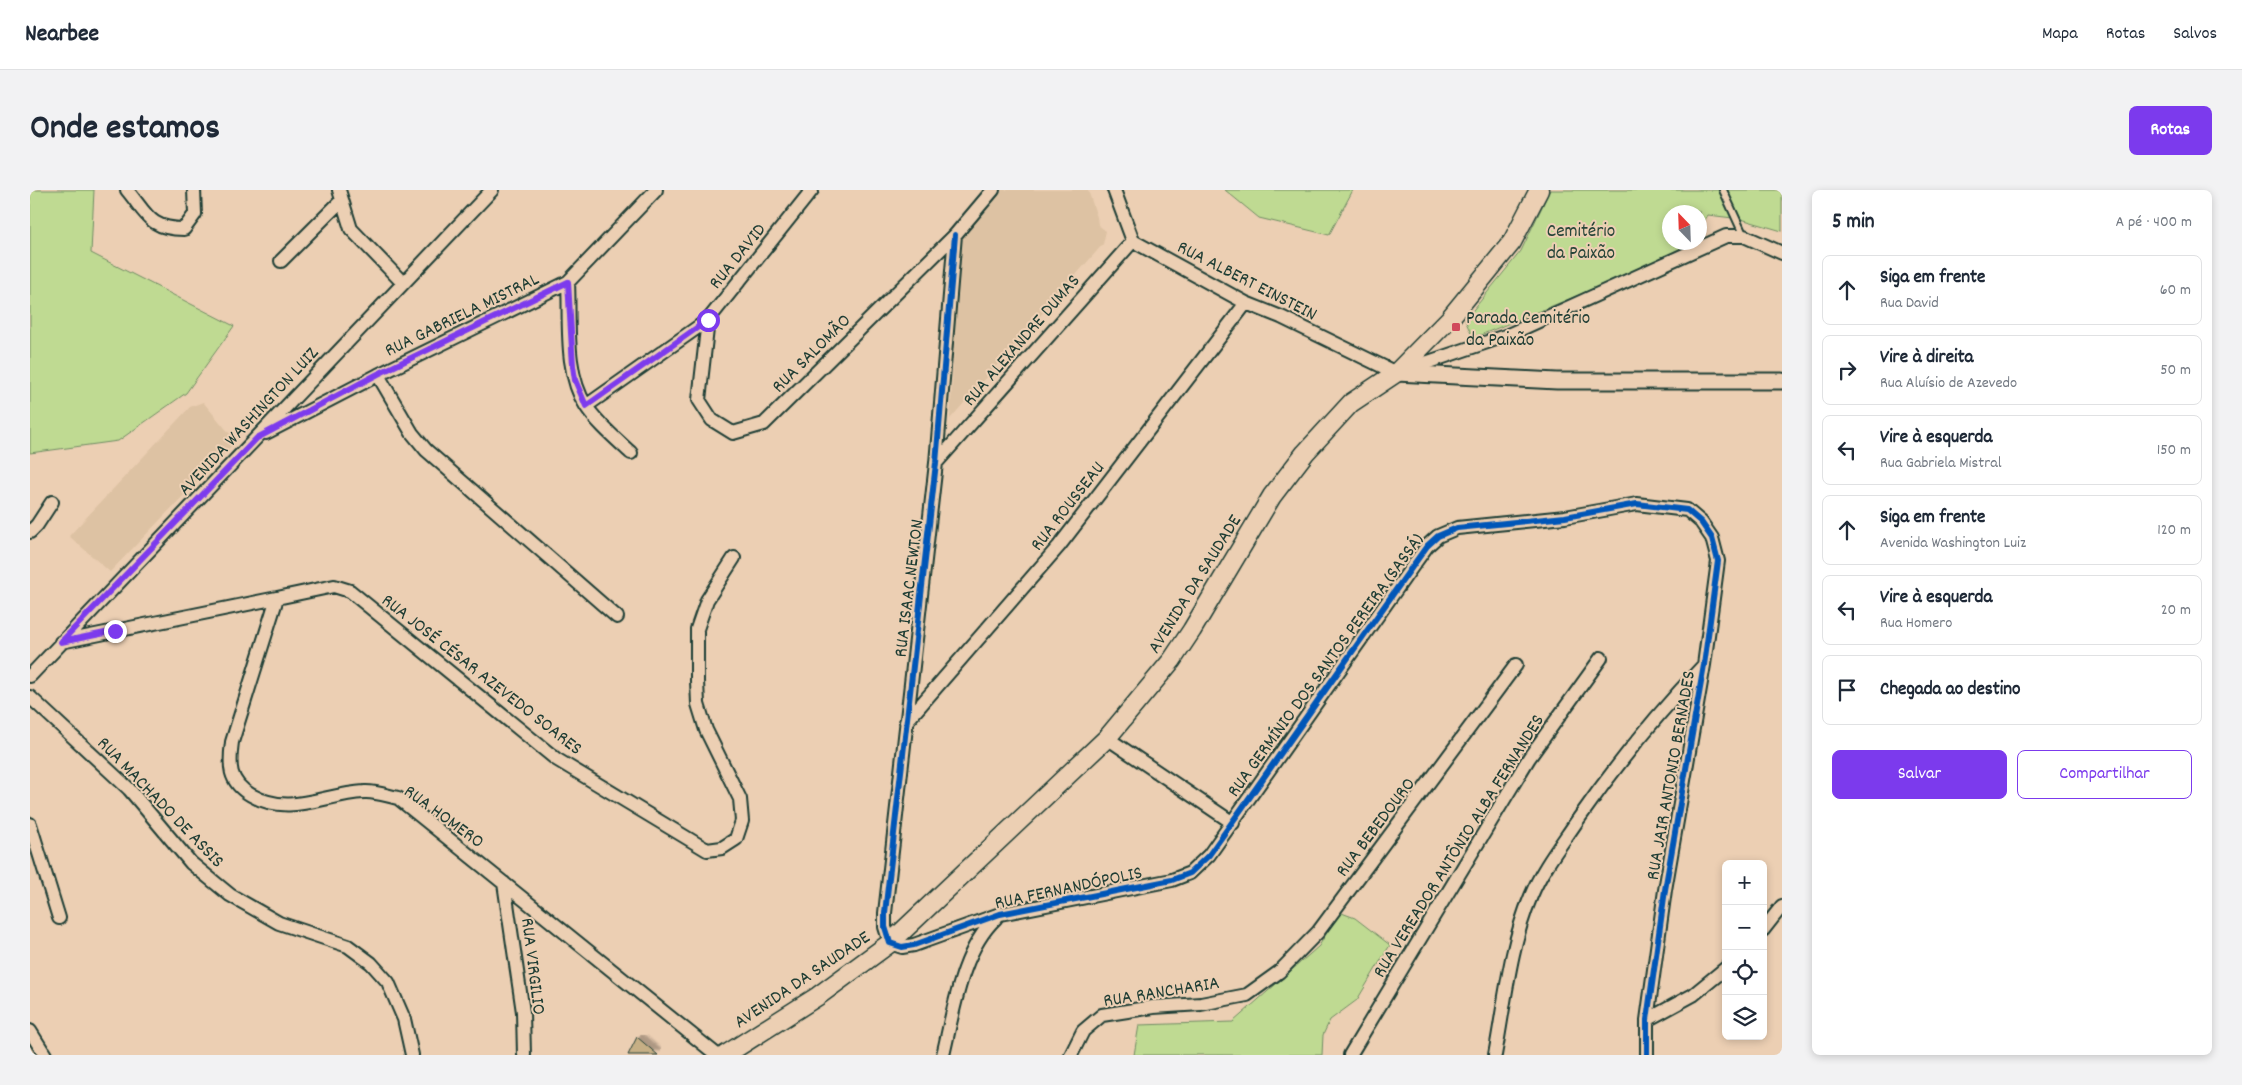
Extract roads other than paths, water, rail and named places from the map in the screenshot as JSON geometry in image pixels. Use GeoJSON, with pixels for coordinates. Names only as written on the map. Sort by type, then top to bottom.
{"type":"FeatureCollection","features":[{"type":"Feature","properties":{"kind":"main road","name":"AVENIDA DA SAUDADE"},"geometry":{"type":"LineString","coordinates":[[725,1055],[818,996],[890,943],[1107,738],[1172,660],[1272,496],[1305,452],[1351,403],[1396,373],[1450,318],[1506,250],[1539,190]]}},
{"type":"Feature","properties":{"kind":"street"},"geometry":{"type":"LineString","coordinates":[[127,190],[154,224],[170,229],[184,229],[195,214],[194,190]]}},
{"type":"Feature","properties":{"kind":"street","name":"AVENIDA WASHINGTON LUIZ"},"geometry":{"type":"LineString","coordinates":[[30,676],[492,190]]}},
{"type":"Feature","properties":{"kind":"street","name":"RUA GABRIELA MISTRAL"},"geometry":{"type":"LineString","coordinates":[[257,438],[378,374],[568,282],[656,190]]}},
{"type":"Feature","properties":{"kind":"street","name":"RUA DAVID"},"geometry":{"type":"LineString","coordinates":[[586,406],[708,320],[812,190]]}},
{"type":"Feature","properties":{"kind":"street","name":"RUA SALOMÃO"},"geometry":{"type":"LineString","coordinates":[[708,320],[699,400],[712,420],[733,433],[764,424],[956,235],[993,190]]}},
{"type":"Feature","properties":{"kind":"street"},"geometry":{"type":"LineString","coordinates":[[1114,190],[1133,241]]}},
{"type":"Feature","properties":{"kind":"street"},"geometry":{"type":"LineString","coordinates":[[341,195],[352,230],[402,283]]}},
{"type":"Feature","properties":{"kind":"street"},"geometry":{"type":"LineString","coordinates":[[281,261],[341,195]]}},
{"type":"Feature","properties":{"kind":"street","name":"RUA ISAAC NEWTON"},"geometry":{"type":"LineString","coordinates":[[890,943],[885,927],[885,912],[936,463],[956,235]]}},
{"type":"Feature","properties":{"kind":"street"},"geometry":{"type":"LineString","coordinates":[[1396,373],[1508,335],[1726,236],[1744,236],[1782,253]]}},
{"type":"Feature","properties":{"kind":"street","name":"RUA ALBERT EINSTEIN"},"geometry":{"type":"LineString","coordinates":[[1133,241],[1246,303],[1281,317],[1396,373]]}},
{"type":"Feature","properties":{"kind":"street","name":"RUA ALEXANDRE DUMAS"},"geometry":{"type":"LineString","coordinates":[[936,463],[1133,241]]}},
{"type":"Feature","properties":{"kind":"street"},"geometry":{"type":"LineString","coordinates":[[568,282],[575,380],[586,406],[631,453]]}},
{"type":"Feature","properties":{"kind":"street","name":"RUA ROUSSEAU"},"geometry":{"type":"LineString","coordinates":[[906,722],[1060,546],[1246,303]]}},
{"type":"Feature","properties":{"kind":"street"},"geometry":{"type":"LineString","coordinates":[[1396,373],[1558,381],[1782,381]]}},
{"type":"Feature","properties":{"kind":"street"},"geometry":{"type":"LineString","coordinates":[[378,374],[412,433],[426,450],[617,617]]}},
{"type":"Feature","properties":{"kind":"street"},"geometry":{"type":"LineString","coordinates":[[30,532],[37,525],[52,502]]}},
{"type":"Feature","properties":{"kind":"street","name":"RUA GERMÍNIO DOS SANTOS PEREIRA (SASSÁ)"},"geometry":{"type":"LineString","coordinates":[[1233,823],[1412,566],[1427,546],[1438,536],[1457,528],[1565,517],[1637,504],[1687,510]]}},
{"type":"Feature","properties":{"kind":"street","name":"RUA JAIR ANTONIO BERNADES"},"geometry":{"type":"LineString","coordinates":[[1647,1055],[1647,1020],[1665,890],[1704,665],[1718,561],[1712,538],[1701,522],[1687,510]]}},
{"type":"Feature","properties":{"kind":"street","name":"RUA JOSÉ CÉSAR AZEVEDO SOARES"},"geometry":{"type":"LineString","coordinates":[[277,598],[334,586],[350,591],[556,759],[707,850],[722,848],[736,839],[742,821],[740,799],[706,730],[698,704],[697,629],[707,600],[734,558]]}},
{"type":"Feature","properties":{"kind":"street"},"geometry":{"type":"LineString","coordinates":[[61,642],[277,598]]}},
{"type":"Feature","properties":{"kind":"street","name":"RUA HOMERO"},"geometry":{"type":"LineString","coordinates":[[277,598],[232,742],[229,765],[240,788],[262,801],[288,805],[365,792],[398,798],[717,1055]]}},
{"type":"Feature","properties":{"kind":"street","name":"RUA VEREADOR ANTÔNIO ALBA FERNANDES"},"geometry":{"type":"LineString","coordinates":[[1350,1055],[1529,758],[1601,658]]}},
{"type":"Feature","properties":{"kind":"street","name":"RUA BEBEDOURO"},"geometry":{"type":"LineString","coordinates":[[1247,995],[1279,972],[1318,932],[1516,665]]}},
{"type":"Feature","properties":{"kind":"street"},"geometry":{"type":"LineString","coordinates":[[1495,1055],[1516,942],[1532,895],[1556,853],[1628,749],[1668,702],[1704,665]]}},
{"type":"Feature","properties":{"kind":"street","name":"RUA MACHADO DE ASSIS"},"geometry":{"type":"LineString","coordinates":[[30,697],[129,789],[191,863],[230,895],[279,923],[348,946],[371,963],[388,982],[404,1019],[412,1055]]}},
{"type":"Feature","properties":{"kind":"street"},"geometry":{"type":"LineString","coordinates":[[1107,738],[1233,823]]}},
{"type":"Feature","properties":{"kind":"street","name":"RUA FERNANDÓPOLIS"},"geometry":{"type":"LineString","coordinates":[[890,943],[902,946],[914,945],[1000,914],[1172,880],[1190,873],[1209,855],[1233,823]]}},
{"type":"Feature","properties":{"kind":"street"},"geometry":{"type":"LineString","coordinates":[[30,824],[59,918]]}},
{"type":"Feature","properties":{"kind":"street","name":"RUA VIRGILIO"},"geometry":{"type":"LineString","coordinates":[[504,883],[523,1012],[524,1055]]}},
{"type":"Feature","properties":{"kind":"street"},"geometry":{"type":"LineString","coordinates":[[1767,925],[1782,906]]}},
{"type":"Feature","properties":{"kind":"street"},"geometry":{"type":"LineString","coordinates":[[943,1055],[961,980],[985,928],[1000,914]]}},
{"type":"Feature","properties":{"kind":"street"},"geometry":{"type":"LineString","coordinates":[[1647,1020],[1693,995],[1722,971]]}},
{"type":"Feature","properties":{"kind":"street","name":"RUA RANCHARIA"},"geometry":{"type":"LineString","coordinates":[[1071,1055],[1083,1030],[1102,1014],[1153,1007],[1201,1004],[1247,995]]}},
{"type":"Feature","properties":{"kind":"street"},"geometry":{"type":"LineString","coordinates":[[30,1031],[45,1055]]}},
{"type":"Feature","properties":{"kind":"lane"},"geometry":{"type":"LineString","coordinates":[[1723,190],[1744,236]]}},
{"type":"Feature","properties":{"kind":"place","name":"Parada Cemitério da Paixão"},"geometry":{"type":"Point","coordinates":[1456,327]}},
{"type":"Feature","properties":{"kind":"park label","name":"Cemitério da Paixão"},"geometry":{"type":"Point","coordinates":[1581,240]}}]}
